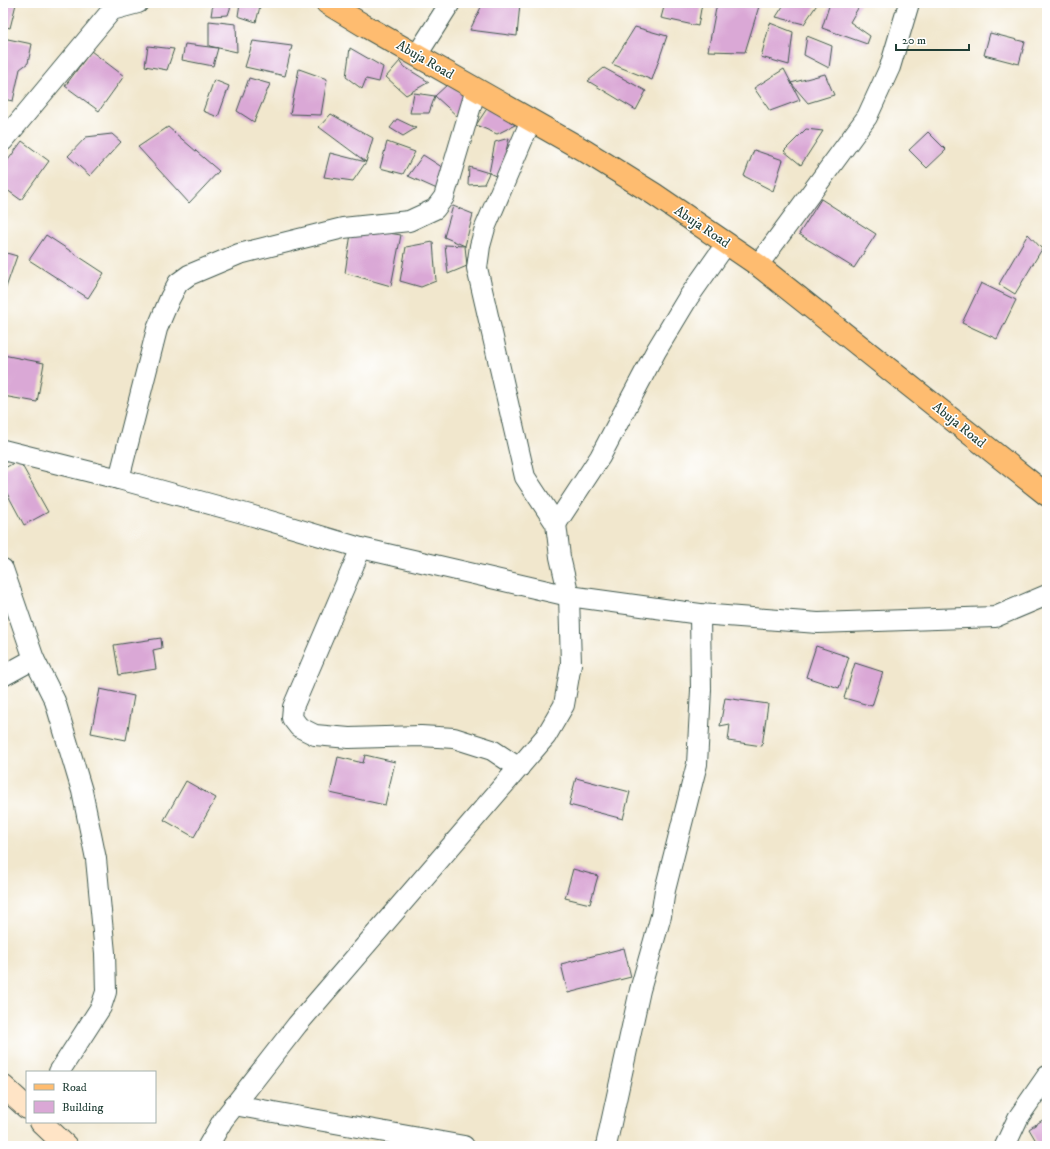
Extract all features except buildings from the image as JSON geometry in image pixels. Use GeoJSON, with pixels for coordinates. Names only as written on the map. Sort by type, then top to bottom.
{"type":"FeatureCollection","features":[{"type":"Feature","properties":{"kind":"main road","name":"Abuja Road"},"geometry":{"type":"LineString","coordinates":[[327,3],[585,151],[648,190],[758,265],[1047,495]]}},
{"type":"Feature","properties":{"kind":"main road"},"geometry":{"type":"LineString","coordinates":[[3,1086],[26,1107]]}},
{"type":"Feature","properties":{"kind":"main road"},"geometry":{"type":"LineString","coordinates":[[42,1123],[66,1146]]}},
{"type":"Feature","properties":{"kind":"street"},"geometry":{"type":"LineString","coordinates":[[3,141],[112,7],[138,3]]}},
{"type":"Feature","properties":{"kind":"street"},"geometry":{"type":"LineString","coordinates":[[417,55],[450,3]]}},
{"type":"Feature","properties":{"kind":"street"},"geometry":{"type":"LineString","coordinates":[[758,265],[867,117],[890,67],[909,3]]}},
{"type":"Feature","properties":{"kind":"street"},"geometry":{"type":"LineString","coordinates":[[119,479],[157,329],[178,283],[189,275],[239,254],[343,228],[409,221],[435,209],[444,197],[476,89]]}},
{"type":"Feature","properties":{"kind":"street"},"geometry":{"type":"LineString","coordinates":[[208,1146],[223,1120],[234,1105],[298,1025],[546,736],[564,705],[571,664],[569,596],[560,557],[556,524],[525,477],[477,268],[480,246],[485,228],[531,120]]}},
{"type":"Feature","properties":{"kind":"street"},"geometry":{"type":"LineString","coordinates":[[556,524],[600,457],[656,351],[688,298],[726,244]]}},
{"type":"Feature","properties":{"kind":"street"},"geometry":{"type":"LineString","coordinates":[[3,450],[119,479],[250,515],[361,548],[569,596],[700,614],[818,623],[995,617],[1047,595]]}},
{"type":"Feature","properties":{"kind":"street"},"geometry":{"type":"LineString","coordinates":[[361,548],[293,707],[292,718],[300,727],[316,735],[349,738],[421,736],[454,738],[492,750],[519,768]]}},
{"type":"Feature","properties":{"kind":"street"},"geometry":{"type":"LineString","coordinates":[[3,569],[34,659],[55,700],[82,791],[96,859],[105,954],[106,992],[102,1007],[60,1071]]}},
{"type":"Feature","properties":{"kind":"street"},"geometry":{"type":"LineString","coordinates":[[606,1146],[640,990],[660,916],[665,890],[697,764],[700,690],[700,614]]}},
{"type":"Feature","properties":{"kind":"street"},"geometry":{"type":"LineString","coordinates":[[3,676],[34,659]]}},
{"type":"Feature","properties":{"kind":"street"},"geometry":{"type":"LineString","coordinates":[[1005,1146],[1018,1118],[1047,1076]]}},
{"type":"Feature","properties":{"kind":"street"},"geometry":{"type":"LineString","coordinates":[[234,1105],[464,1146]]}}]}
